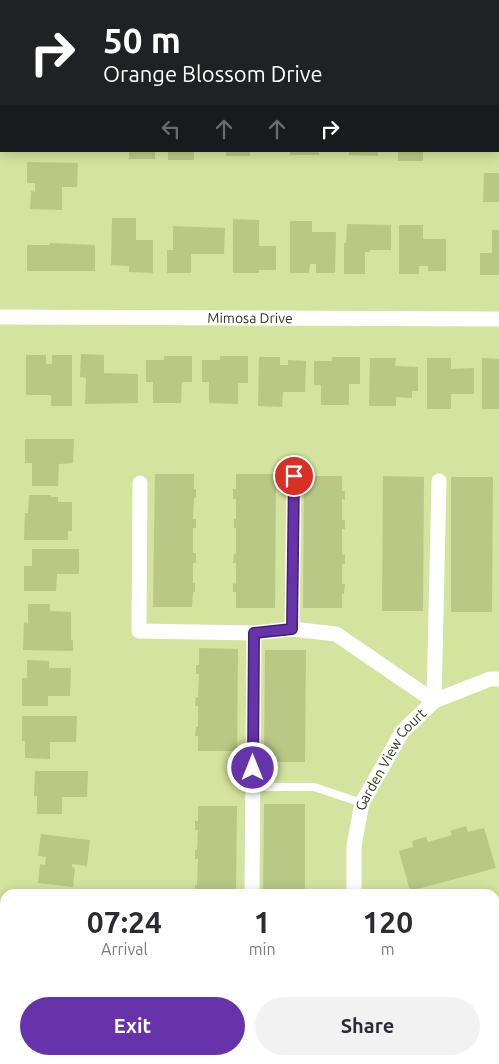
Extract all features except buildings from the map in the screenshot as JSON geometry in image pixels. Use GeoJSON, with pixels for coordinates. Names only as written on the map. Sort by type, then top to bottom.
{"type":"FeatureCollection","features":[{"type":"Feature","properties":{"kind":"street","name":"Mimosa Drive"},"geometry":{"type":"LineString","coordinates":[[0,317],[499,319]]}},
{"type":"Feature","properties":{"kind":"street"},"geometry":{"type":"LineString","coordinates":[[292,629],[294,476]]}},
{"type":"Feature","properties":{"kind":"street"},"geometry":{"type":"LineString","coordinates":[[434,701],[439,481]]}},
{"type":"Feature","properties":{"kind":"street"},"geometry":{"type":"LineString","coordinates":[[140,483],[139,631],[254,633],[292,629],[336,634],[434,701]]}},
{"type":"Feature","properties":{"kind":"street"},"geometry":{"type":"LineString","coordinates":[[252,889],[254,633]]}},
{"type":"Feature","properties":{"kind":"street","name":"Garden View Court"},"geometry":{"type":"LineString","coordinates":[[354,889],[354,846],[362,803],[402,732],[434,701],[490,678],[499,679]]}},
{"type":"Feature","properties":{"kind":"lane"},"geometry":{"type":"LineString","coordinates":[[253,787],[314,787],[362,803]]}},
{"type":"Feature","properties":{"kind":"route"},"geometry":{"type":"LineString","coordinates":[[253,768],[254,633],[292,629],[294,476]]}}]}
